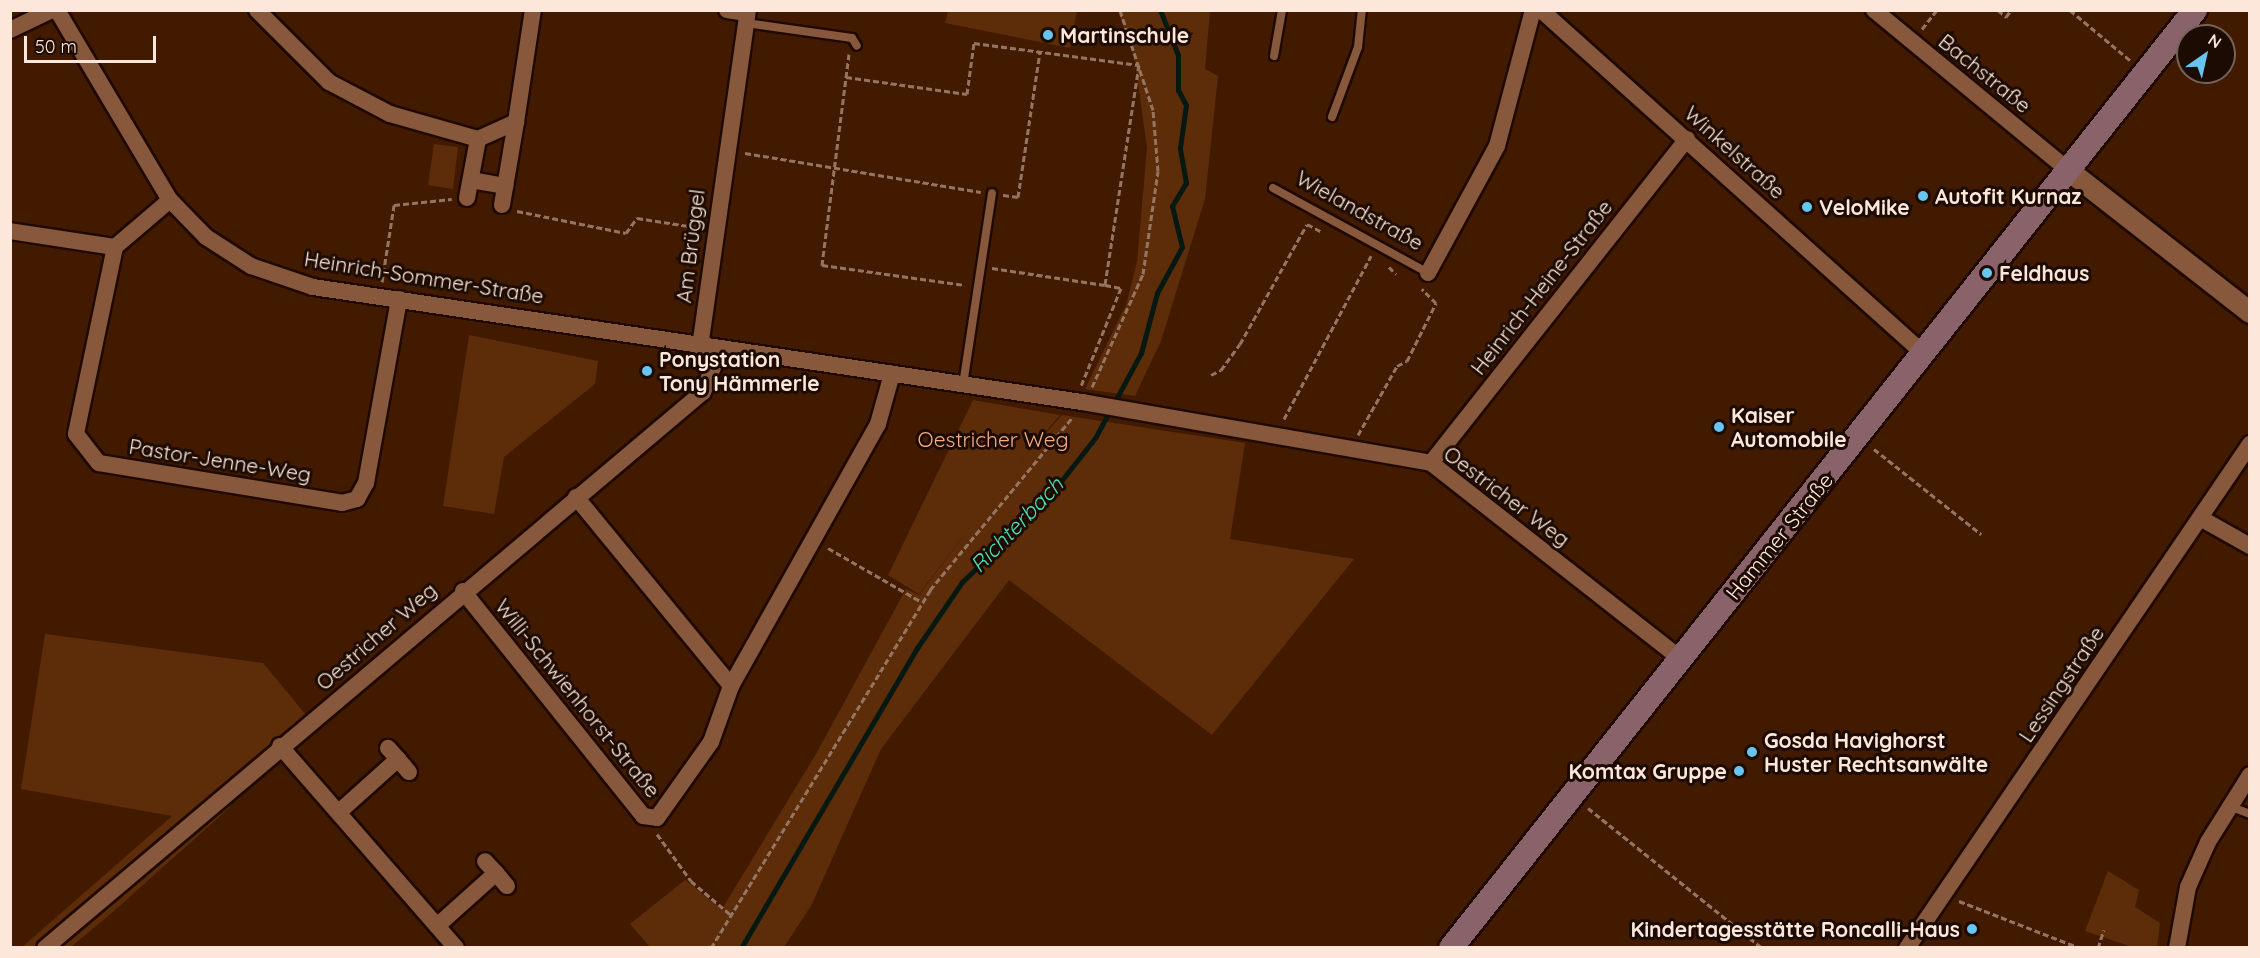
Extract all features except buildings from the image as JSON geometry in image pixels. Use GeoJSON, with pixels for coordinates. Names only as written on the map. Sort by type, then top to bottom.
{"type":"FeatureCollection","features":[{"type":"Feature","properties":{"kind":"main road","name":"Hammer Straße"},"geometry":{"type":"LineString","coordinates":[[1451,948],[2195,10]]}},
{"type":"Feature","properties":{"kind":"street","name":"Heinrich-Sommer-Straße"},"geometry":{"type":"LineString","coordinates":[[10,30],[55,10],[170,200],[206,237],[251,266],[313,287],[700,347]]}},
{"type":"Feature","properties":{"kind":"street"},"geometry":{"type":"LineString","coordinates":[[257,10],[329,82],[390,114],[478,139],[516,122]]}},
{"type":"Feature","properties":{"kind":"street"},"geometry":{"type":"LineString","coordinates":[[502,205],[533,10]]}},
{"type":"Feature","properties":{"kind":"street"},"geometry":{"type":"LineString","coordinates":[[727,10],[747,16]]}},
{"type":"Feature","properties":{"kind":"street","name":"Wielandstraße"},"geometry":{"type":"LineString","coordinates":[[1424,280],[1497,146],[1533,10]]}},
{"type":"Feature","properties":{"kind":"street","name":"Winkelstraße"},"geometry":{"type":"LineString","coordinates":[[1541,10],[1923,353]]}},
{"type":"Feature","properties":{"kind":"street","name":"Bachstraße"},"geometry":{"type":"LineString","coordinates":[[1874,10],[2068,170]]}},
{"type":"Feature","properties":{"kind":"street","name":"Am Brüggel"},"geometry":{"type":"LineString","coordinates":[[700,347],[714,231],[747,16]]}},
{"type":"Feature","properties":{"kind":"street"},"geometry":{"type":"LineString","coordinates":[[467,198],[478,139]]}},
{"type":"Feature","properties":{"kind":"street","name":"Heinrich-Heine-Straße"},"geometry":{"type":"LineString","coordinates":[[1431,463],[1687,139]]}},
{"type":"Feature","properties":{"kind":"street"},"geometry":{"type":"LineString","coordinates":[[2068,170],[2250,312]]}},
{"type":"Feature","properties":{"kind":"street"},"geometry":{"type":"LineString","coordinates":[[471,180],[505,186]]}},
{"type":"Feature","properties":{"kind":"street"},"geometry":{"type":"LineString","coordinates":[[10,231],[115,247],[170,200]]}},
{"type":"Feature","properties":{"kind":"street","name":"Pastor-Jenne-Weg"},"geometry":{"type":"LineString","coordinates":[[115,247],[76,434],[99,464],[342,503],[357,498],[366,483],[399,299]]}},
{"type":"Feature","properties":{"kind":"street","name":"Oestricher Weg"},"geometry":{"type":"LineString","coordinates":[[700,347],[1084,403],[1352,446],[1431,463],[1681,659]]}},
{"type":"Feature","properties":{"kind":"street","name":"Oestricher Weg"},"geometry":{"type":"LineString","coordinates":[[45,948],[463,591],[703,392],[720,350]]}},
{"type":"Feature","properties":{"kind":"street","name":"Willi-Schwienhorst-Straße"},"geometry":{"type":"LineString","coordinates":[[463,591],[644,816],[657,818],[667,810],[711,742],[731,686],[878,424],[892,374]]}},
{"type":"Feature","properties":{"kind":"street","name":"Lessingstraße"},"geometry":{"type":"LineString","coordinates":[[1907,948],[2202,519],[2250,444]]}},
{"type":"Feature","properties":{"kind":"street"},"geometry":{"type":"LineString","coordinates":[[576,497],[731,686]]}},
{"type":"Feature","properties":{"kind":"street"},"geometry":{"type":"LineString","coordinates":[[2202,519],[2250,546]]}},
{"type":"Feature","properties":{"kind":"street"},"geometry":{"type":"LineString","coordinates":[[280,746],[456,948]]}},
{"type":"Feature","properties":{"kind":"street"},"geometry":{"type":"LineString","coordinates":[[339,812],[398,760]]}},
{"type":"Feature","properties":{"kind":"street"},"geometry":{"type":"LineString","coordinates":[[2177,948],[2188,887],[2229,806],[2250,776]]}},
{"type":"Feature","properties":{"kind":"street"},"geometry":{"type":"LineString","coordinates":[[437,926],[496,873]]}},
{"type":"Feature","properties":{"kind":"lane"},"geometry":{"type":"LineString","coordinates":[[1274,56],[1282,10]]}},
{"type":"Feature","properties":{"kind":"lane"},"geometry":{"type":"LineString","coordinates":[[1332,117],[1359,47],[1362,10]]}},
{"type":"Feature","properties":{"kind":"lane"},"geometry":{"type":"LineString","coordinates":[[747,16],[852,38],[857,46]]}},
{"type":"Feature","properties":{"kind":"lane","name":"Wielandstraße"},"geometry":{"type":"LineString","coordinates":[[1273,188],[1424,280]]}},
{"type":"Feature","properties":{"kind":"lane"},"geometry":{"type":"LineString","coordinates":[[963,385],[992,193]]}},
{"type":"Feature","properties":{"kind":"lane"},"geometry":{"type":"LineString","coordinates":[[2229,806],[2250,814]]}},
{"type":"Feature","properties":{"kind":"path"},"geometry":{"type":"LineString","coordinates":[[711,948],[922,602],[1084,403],[1125,322],[1143,274],[1152,229],[1158,171],[1153,110],[1120,10]]}},
{"type":"Feature","properties":{"kind":"path"},"geometry":{"type":"LineString","coordinates":[[1912,42],[1937,10]]}},
{"type":"Feature","properties":{"kind":"path"},"geometry":{"type":"LineString","coordinates":[[1998,10],[2006,17],[2011,10]]}},
{"type":"Feature","properties":{"kind":"path"},"geometry":{"type":"LineString","coordinates":[[2070,10],[2146,73]]}},
{"type":"Feature","properties":{"kind":"path"},"geometry":{"type":"LineString","coordinates":[[852,38],[822,265],[978,287]]}},
{"type":"Feature","properties":{"kind":"path"},"geometry":{"type":"LineString","coordinates":[[846,77],[967,94],[974,43],[1139,65]]}},
{"type":"Feature","properties":{"kind":"path"},"geometry":{"type":"LineString","coordinates":[[726,150],[1018,196],[1040,52]]}},
{"type":"Feature","properties":{"kind":"path"},"geometry":{"type":"LineString","coordinates":[[1105,285],[1139,65]]}},
{"type":"Feature","properties":{"kind":"path"},"geometry":{"type":"LineString","coordinates":[[380,296],[394,205],[467,198]]}},
{"type":"Feature","properties":{"kind":"path"},"geometry":{"type":"LineString","coordinates":[[502,205],[534,219],[626,233],[637,218],[714,231]]}},
{"type":"Feature","properties":{"kind":"path"},"geometry":{"type":"LineString","coordinates":[[1210,375],[1221,370],[1240,344],[1307,224],[1328,235]]}},
{"type":"Feature","properties":{"kind":"path"},"geometry":{"type":"LineString","coordinates":[[1360,250],[1396,274]]}},
{"type":"Feature","properties":{"kind":"path"},"geometry":{"type":"LineString","coordinates":[[1276,435],[1371,256]]}},
{"type":"Feature","properties":{"kind":"path"},"geometry":{"type":"LineString","coordinates":[[981,266],[1121,288],[1084,403]]}},
{"type":"Feature","properties":{"kind":"path"},"geometry":{"type":"LineString","coordinates":[[1352,446],[1436,303],[1424,280]]}},
{"type":"Feature","properties":{"kind":"path"},"geometry":{"type":"LineString","coordinates":[[1858,436],[1981,534]]}},
{"type":"Feature","properties":{"kind":"path"},"geometry":{"type":"LineString","coordinates":[[813,539],[922,602]]}},
{"type":"Feature","properties":{"kind":"path"},"geometry":{"type":"LineString","coordinates":[[1572,795],[1762,948]]}},
{"type":"Feature","properties":{"kind":"path"},"geometry":{"type":"LineString","coordinates":[[644,816],[691,880],[731,915]]}},
{"type":"Feature","properties":{"kind":"path"},"geometry":{"type":"LineString","coordinates":[[1944,896],[2080,948]]}},
{"type":"Feature","properties":{"kind":"path"},"geometry":{"type":"LineString","coordinates":[[2098,948],[2104,930]]}},
{"type":"Feature","properties":{"kind":"green space"},"geometry":{"type":"Polygon","coordinates":[[[948,10],[1077,11],[1070,48],[945,23],[948,10]]]}},
{"type":"Feature","properties":{"kind":"green space"},"geometry":{"type":"Polygon","coordinates":[[[1118,11],[1210,11],[1205,69],[1218,76],[1205,199],[1161,341],[1135,396],[1085,389],[1126,305],[1137,262],[1147,148],[1135,61],[1118,11]]]}},
{"type":"Feature","properties":{"kind":"green space"},"geometry":{"type":"Polygon","coordinates":[[[434,144],[458,147],[453,189],[428,185],[434,144]]]}},
{"type":"Feature","properties":{"kind":"green space"},"geometry":{"type":"Polygon","coordinates":[[[469,335],[598,361],[595,384],[504,457],[494,514],[443,506],[469,335]]]}},
{"type":"Feature","properties":{"kind":"green space"},"geometry":{"type":"Polygon","coordinates":[[[973,400],[1060,415],[1019,463],[1062,415],[1245,443],[1230,539],[1354,559],[1212,735],[1009,580],[881,749],[811,906],[784,947],[650,947],[630,924],[685,880],[722,909],[816,754],[906,589],[919,595],[977,518],[919,594],[888,575],[973,400]]]}},
{"type":"Feature","properties":{"kind":"green space"},"geometry":{"type":"Polygon","coordinates":[[[45,634],[263,663],[306,715],[36,947],[21,948],[172,816],[21,789],[45,634]]]}},
{"type":"Feature","properties":{"kind":"green space"},"geometry":{"type":"Polygon","coordinates":[[[223,800],[230,807],[114,911],[71,947],[52,948],[223,800]]]}},
{"type":"Feature","properties":{"kind":"green space"},"geometry":{"type":"Polygon","coordinates":[[[2108,871],[2139,890],[2135,907],[2160,923],[2157,947],[2132,947],[2085,931],[2108,871]]]}},
{"type":"Feature","properties":{"kind":"waterway","name":"Richterbach"},"geometry":{"type":"LineString","coordinates":[[741,948],[917,648],[962,582],[1043,504],[1095,438],[1141,353],[1157,293],[1182,247],[1172,206],[1186,183],[1180,148],[1186,105],[1178,90],[1178,55],[1160,10]]}},
{"type":"Feature","properties":{"kind":"place","name":"Martinschule"},"geometry":{"type":"Point","coordinates":[1048,35]}},
{"type":"Feature","properties":{"kind":"place","name":"Autofit Kurnaz"},"geometry":{"type":"Point","coordinates":[1923,196]}},
{"type":"Feature","properties":{"kind":"place","name":"VeloMike"},"geometry":{"type":"Point","coordinates":[1807,207]}},
{"type":"Feature","properties":{"kind":"place","name":"Feldhaus"},"geometry":{"type":"Point","coordinates":[1987,273]}},
{"type":"Feature","properties":{"kind":"place","name":"Ponystation Tony Hämmerle"},"geometry":{"type":"Point","coordinates":[647,371]}},
{"type":"Feature","properties":{"kind":"place","name":"Kaiser Automobile"},"geometry":{"type":"Point","coordinates":[1719,427]}},
{"type":"Feature","properties":{"kind":"place","name":"Gosda Havighorst Huster Rechtsanwälte"},"geometry":{"type":"Point","coordinates":[1752,752]}},
{"type":"Feature","properties":{"kind":"place","name":"Komtax Gruppe"},"geometry":{"type":"Point","coordinates":[1739,771]}},
{"type":"Feature","properties":{"kind":"place","name":"Kindertagesstätte Roncalli-Haus"},"geometry":{"type":"Point","coordinates":[1972,929]}}]}
